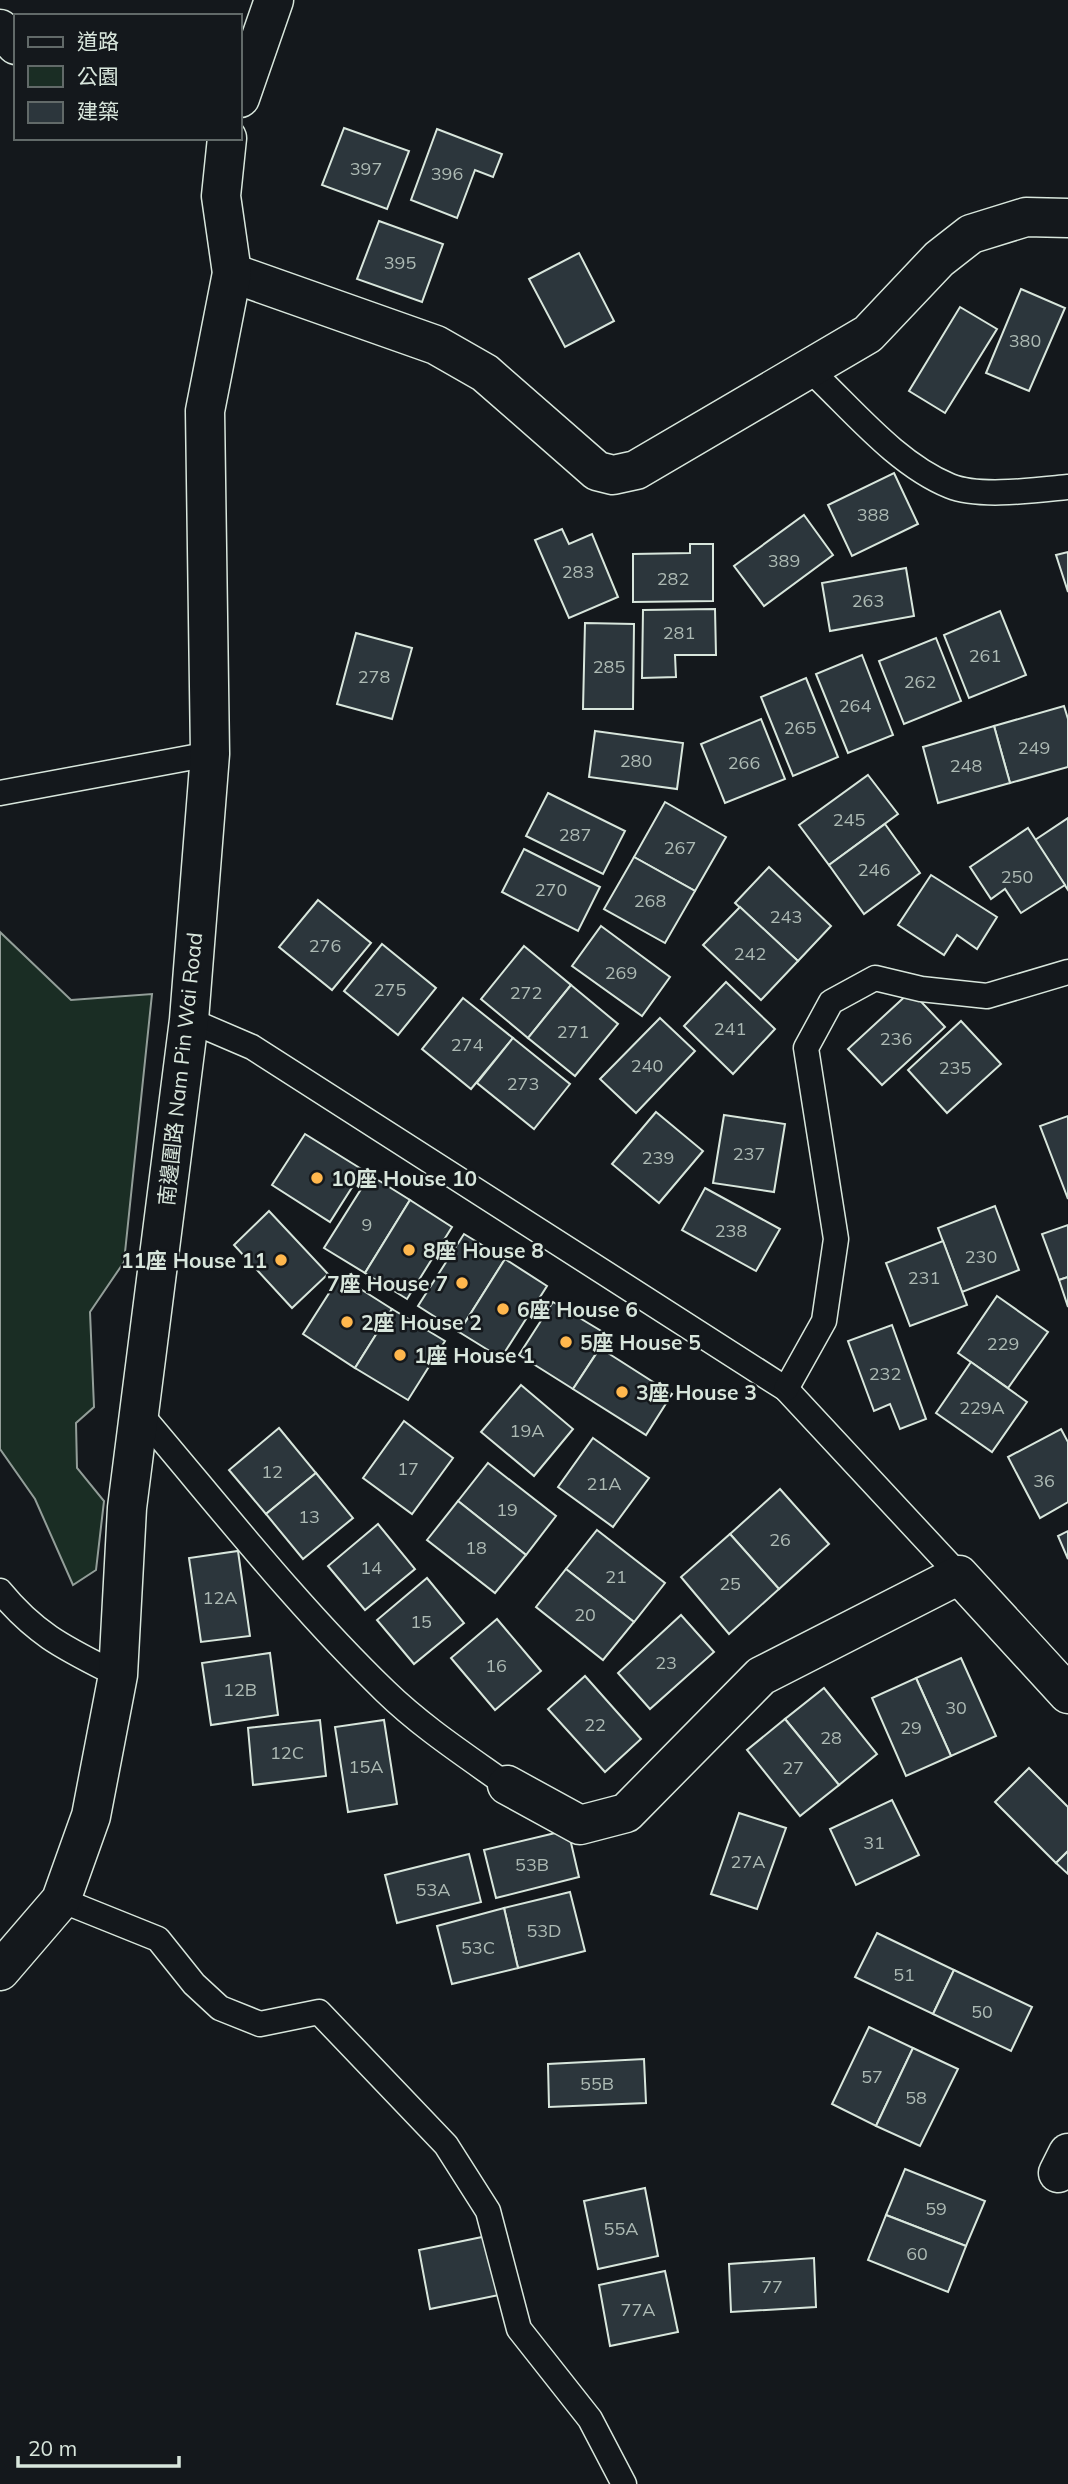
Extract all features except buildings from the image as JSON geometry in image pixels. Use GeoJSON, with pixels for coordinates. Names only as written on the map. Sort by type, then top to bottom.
{"type":"FeatureCollection","features":[{"type":"Feature","properties":{"kind":"street"},"geometry":{"type":"LineString","coordinates":[[242,92],[274,0]]}},
{"type":"Feature","properties":{"kind":"street"},"geometry":{"type":"LineString","coordinates":[[0,29],[14,43]]}},
{"type":"Feature","properties":{"kind":"street","name":"南邊圍路 Nam Pin Wai Road"},"geometry":{"type":"LineString","coordinates":[[0,1971],[61,1900],[91,1816],[118,1675],[127,1508],[189,1020],[210,754],[205,411],[232,273],[221,197],[227,140]]}},
{"type":"Feature","properties":{"kind":"street"},"geometry":{"type":"LineString","coordinates":[[232,273],[436,345],[485,373],[597,471],[613,475],[636,470],[868,334],[939,259],[971,234],[1026,216],[1068,218]]}},
{"type":"Feature","properties":{"kind":"street"},"geometry":{"type":"LineString","coordinates":[[507,1785],[580,1825],[626,1813],[761,1676],[960,1575],[1068,1693]]}},
{"type":"Feature","properties":{"kind":"lane"},"geometry":{"type":"LineString","coordinates":[[810,370],[894,449],[921,470],[952,487],[1008,492],[1068,487]]}},
{"type":"Feature","properties":{"kind":"lane"},"geometry":{"type":"LineString","coordinates":[[0,793],[210,754]]}},
{"type":"Feature","properties":{"kind":"lane"},"geometry":{"type":"LineString","coordinates":[[786,1389],[824,1321],[836,1239],[806,1048],[831,1002],[875,978],[921,989],[987,996],[1068,972]]}},
{"type":"Feature","properties":{"kind":"lane"},"geometry":{"type":"LineString","coordinates":[[189,1020],[252,1047],[786,1389],[960,1575]]}},
{"type":"Feature","properties":{"kind":"lane"},"geometry":{"type":"LineString","coordinates":[[138,1411],[300,1601],[385,1691],[424,1726],[507,1785]]}},
{"type":"Feature","properties":{"kind":"lane"},"geometry":{"type":"LineString","coordinates":[[0,1591],[24,1619],[54,1643],[118,1675]]}},
{"type":"Feature","properties":{"kind":"lane"},"geometry":{"type":"LineString","coordinates":[[61,1900],[158,1939],[194,1984],[220,2008],[260,2024],[319,2012],[328,2021],[446,2145],[488,2211],[519,2329],[590,2420],[624,2484]]}},
{"type":"Feature","properties":{"kind":"green space"},"geometry":{"type":"Polygon","coordinates":[[[0,932],[71,1000],[152,994],[124,1262],[90,1312],[94,1407],[76,1423],[77,1468],[104,1501],[96,1570],[73,1585],[35,1499],[0,1449],[0,932]]]}},
{"type":"Feature","properties":{"kind":"place","name":"10座 House 10"},"geometry":{"type":"Point","coordinates":[317,1178]}},
{"type":"Feature","properties":{"kind":"place","name":"8座 House 8"},"geometry":{"type":"Point","coordinates":[409,1250]}},
{"type":"Feature","properties":{"kind":"place","name":"11座 House 11"},"geometry":{"type":"Point","coordinates":[281,1260]}},
{"type":"Feature","properties":{"kind":"place","name":"7座 House 7"},"geometry":{"type":"Point","coordinates":[462,1283]}},
{"type":"Feature","properties":{"kind":"place","name":"6座 House 6"},"geometry":{"type":"Point","coordinates":[503,1309]}},
{"type":"Feature","properties":{"kind":"place","name":"2座 House 2"},"geometry":{"type":"Point","coordinates":[347,1322]}},
{"type":"Feature","properties":{"kind":"place","name":"5座 House 5"},"geometry":{"type":"Point","coordinates":[566,1342]}},
{"type":"Feature","properties":{"kind":"place","name":"1座 House 1"},"geometry":{"type":"Point","coordinates":[400,1355]}},
{"type":"Feature","properties":{"kind":"place","name":"3座 House 3"},"geometry":{"type":"Point","coordinates":[622,1392]}}]}
